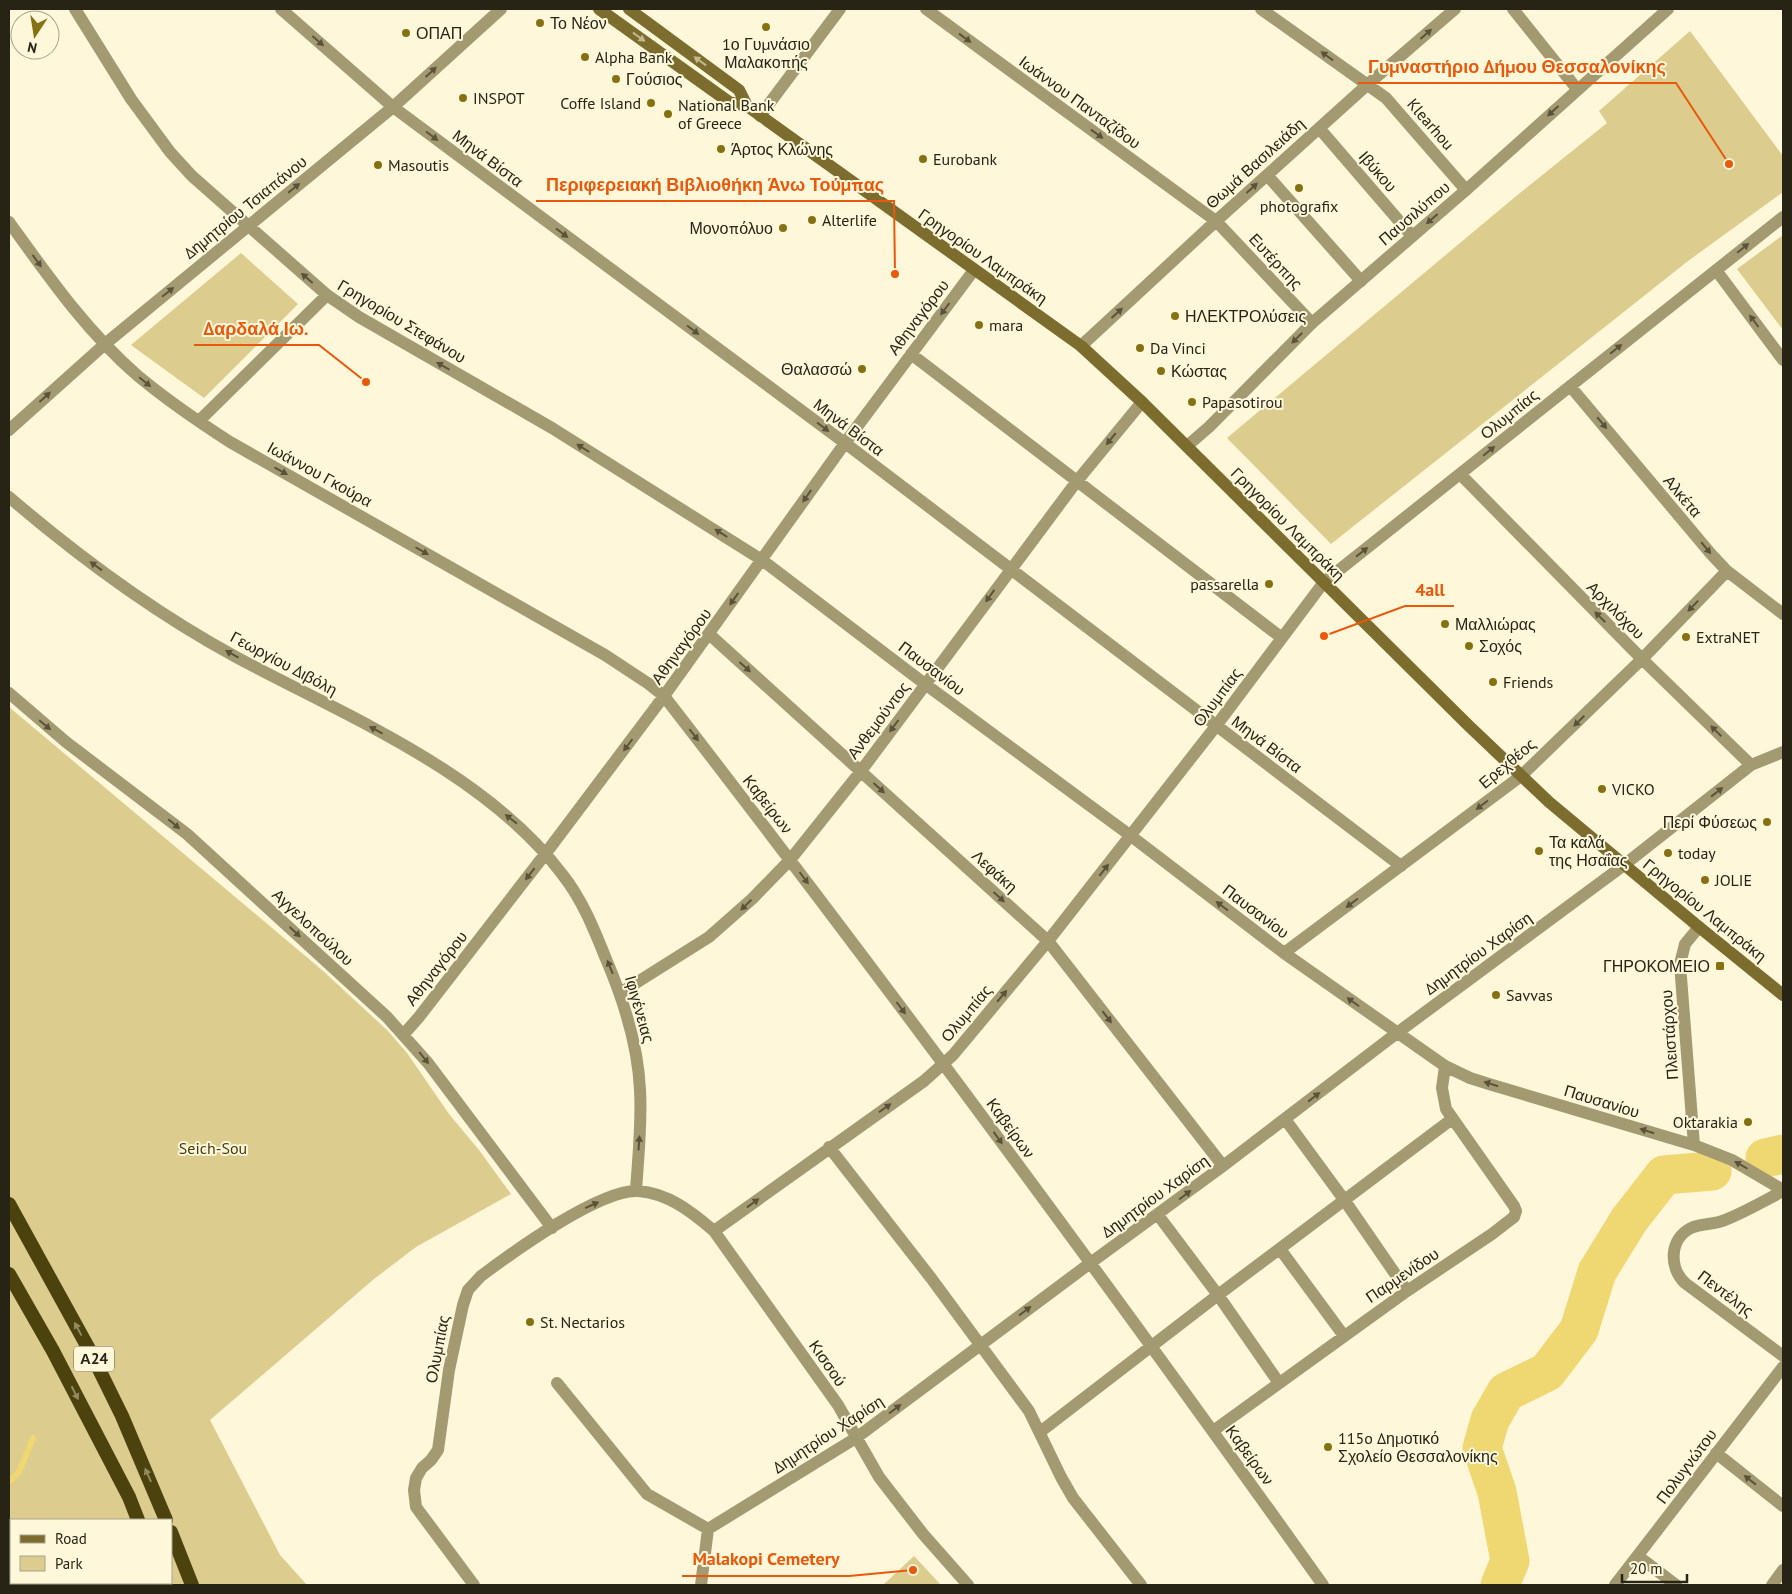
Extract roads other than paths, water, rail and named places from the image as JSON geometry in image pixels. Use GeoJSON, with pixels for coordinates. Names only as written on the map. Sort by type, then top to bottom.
{"type":"FeatureCollection","features":[{"type":"Feature","properties":{"kind":"highway","name":"Α24"},"geometry":{"type":"LineString","coordinates":[[9,1204],[90,1351],[122,1416],[166,1519]]}},
{"type":"Feature","properties":{"kind":"highway","name":"Α24"},"geometry":{"type":"LineString","coordinates":[[9,1274],[53,1352],[138,1519]]}},
{"type":"Feature","properties":{"kind":"highway"},"geometry":{"type":"LineString","coordinates":[[172,1535],[192,1585]]}},
{"type":"Feature","properties":{"kind":"main road","name":"Γρηγορίου Λαμπράκη"},"geometry":{"type":"LineString","coordinates":[[599,9],[729,102],[747,106],[1081,346],[1142,402],[1521,776],[1577,826],[1783,995]]}},
{"type":"Feature","properties":{"kind":"main road","name":"Γρηγορίου Λαμπράκη"},"geometry":{"type":"LineString","coordinates":[[629,9],[739,90],[747,106]]}},
{"type":"Feature","properties":{"kind":"street","name":"Γρηγορίου Στεφάνου"},"geometry":{"type":"LineString","coordinates":[[76,9],[131,99],[170,152],[192,176],[327,295],[359,317],[552,428],[762,560]]}},
{"type":"Feature","properties":{"kind":"street","name":"Μηνά Βίστα"},"geometry":{"type":"LineString","coordinates":[[282,9],[393,107],[845,444],[1401,866]]}},
{"type":"Feature","properties":{"kind":"street","name":"Δημητρίου Τσιαπάνου"},"geometry":{"type":"LineString","coordinates":[[9,430],[104,344],[393,107],[501,9]]}},
{"type":"Feature","properties":{"kind":"street"},"geometry":{"type":"LineString","coordinates":[[760,116],[840,9]]}},
{"type":"Feature","properties":{"kind":"street","name":"Ιωάννου Πανταζίδου"},"geometry":{"type":"LineString","coordinates":[[926,9],[1216,221]]}},
{"type":"Feature","properties":{"kind":"street","name":"Klearhou"},"geometry":{"type":"LineString","coordinates":[[1261,9],[1390,102],[1466,190]]}},
{"type":"Feature","properties":{"kind":"street","name":"Θωμά Βασιλειάδη"},"geometry":{"type":"LineString","coordinates":[[1081,346],[1267,174],[1455,9]]}},
{"type":"Feature","properties":{"kind":"street"},"geometry":{"type":"LineString","coordinates":[[1513,9],[1577,89]]}},
{"type":"Feature","properties":{"kind":"street","name":"Παυσιλύπου"},"geometry":{"type":"LineString","coordinates":[[1187,446],[1209,427],[1312,323],[1466,190],[1668,9]]}},
{"type":"Feature","properties":{"kind":"street","name":"Ιβύκου"},"geometry":{"type":"LineString","coordinates":[[1319,128],[1412,236]]}},
{"type":"Feature","properties":{"kind":"street"},"geometry":{"type":"LineString","coordinates":[[1267,174],[1361,281]]}},
{"type":"Feature","properties":{"kind":"street","name":"Ολυμπίας"},"geometry":{"type":"LineString","coordinates":[[714,1231],[924,1081],[944,1064],[1048,942],[1216,726],[1324,582],[1783,216]]}},
{"type":"Feature","properties":{"kind":"street","name":"Ευτέρπης"},"geometry":{"type":"LineString","coordinates":[[1216,221],[1312,323]]}},
{"type":"Feature","properties":{"kind":"street","name":"Ιωάννου Γκούρα"},"geometry":{"type":"LineString","coordinates":[[9,222],[70,306],[104,344],[137,375],[199,421],[238,446],[605,655],[638,676],[664,696]]}},
{"type":"Feature","properties":{"kind":"street","name":"Αθηναγόρου"},"geometry":{"type":"LineString","coordinates":[[404,1034],[546,853],[664,696],[910,354],[974,270]]}},
{"type":"Feature","properties":{"kind":"street"},"geometry":{"type":"LineString","coordinates":[[1716,270],[1783,360]]}},
{"type":"Feature","properties":{"kind":"street"},"geometry":{"type":"LineString","coordinates":[[199,421],[327,295]]}},
{"type":"Feature","properties":{"kind":"street"},"geometry":{"type":"LineString","coordinates":[[910,354],[1282,638]]}},
{"type":"Feature","properties":{"kind":"street","name":"Αλκέτα"},"geometry":{"type":"LineString","coordinates":[[1570,386],[1711,554],[1727,571],[1783,614]]}},
{"type":"Feature","properties":{"kind":"street","name":"Ανθεμούντος"},"geometry":{"type":"LineString","coordinates":[[620,993],[710,937],[758,893],[790,860],[861,771],[1077,481],[1142,402]]}},
{"type":"Feature","properties":{"kind":"street","name":"Αρχιλόχου"},"geometry":{"type":"LineString","coordinates":[[1460,474],[1642,659],[1751,765]]}},
{"type":"Feature","properties":{"kind":"street","name":"Γεωργίου Διβόλη"},"geometry":{"type":"LineString","coordinates":[[9,497],[38,522],[89,560],[138,596],[188,629],[235,656],[397,741],[441,768],[517,824],[546,853]]}},
{"type":"Feature","properties":{"kind":"street","name":"Παυσανίου"},"geometry":{"type":"LineString","coordinates":[[762,560],[1284,953],[1445,1066],[1489,1084],[1694,1145],[1732,1160],[1783,1190]]}},
{"type":"Feature","properties":{"kind":"street","name":"Ερεχθέος"},"geometry":{"type":"LineString","coordinates":[[1284,953],[1521,776],[1642,659],[1727,571]]}},
{"type":"Feature","properties":{"kind":"street","name":"Λεφάκη"},"geometry":{"type":"LineString","coordinates":[[709,634],[1048,942],[1223,1166]]}},
{"type":"Feature","properties":{"kind":"street","name":"Αγγελοπούλου"},"geometry":{"type":"LineString","coordinates":[[9,693],[66,742],[181,829],[404,1034],[552,1228]]}},
{"type":"Feature","properties":{"kind":"street","name":"Καβείρων"},"geometry":{"type":"LineString","coordinates":[[664,696],[944,1064],[1151,1348],[1214,1431],[1323,1585]]}},
{"type":"Feature","properties":{"kind":"street","name":"Δημητρίου Χαρίση"},"geometry":{"type":"LineString","coordinates":[[708,1529],[856,1438],[1158,1215],[1397,1033],[1624,865],[1751,765],[1783,752]]}},
{"type":"Feature","properties":{"kind":"street","name":"Ιφιγένειας"},"geometry":{"type":"LineString","coordinates":[[546,853],[563,875],[595,930],[620,993],[634,1042],[640,1088],[636,1191]]}},
{"type":"Feature","properties":{"kind":"street","name":"Πλειστάρχου"},"geometry":{"type":"LineString","coordinates":[[1694,1145],[1680,964],[1685,944],[1699,927]]}},
{"type":"Feature","properties":{"kind":"street"},"geometry":{"type":"LineString","coordinates":[[1040,1432],[1452,1119],[1446,1109],[1442,1095],[1445,1066]]}},
{"type":"Feature","properties":{"kind":"street"},"geometry":{"type":"LineString","coordinates":[[1285,1119],[1345,1200],[1407,1290]]}},
{"type":"Feature","properties":{"kind":"street","name":"Παρμενίδου"},"geometry":{"type":"LineString","coordinates":[[1214,1431],[1407,1290],[1507,1224],[1514,1217],[1514,1206],[1452,1119]]}},
{"type":"Feature","properties":{"kind":"street"},"geometry":{"type":"LineString","coordinates":[[830,1147],[931,1278],[1029,1411],[1073,1498],[1141,1585]]}},
{"type":"Feature","properties":{"kind":"street","name":"Πεντέλης"},"geometry":{"type":"LineString","coordinates":[[1783,1190],[1723,1221],[1702,1224],[1690,1229],[1678,1241],[1673,1259],[1677,1274],[1685,1284],[1783,1356]]}},
{"type":"Feature","properties":{"kind":"street","name":"Ολυμπίας"},"geometry":{"type":"LineString","coordinates":[[474,1585],[416,1507],[414,1490],[416,1478],[422,1468],[438,1450],[449,1370],[468,1290],[481,1276],[552,1228],[588,1207],[617,1195],[636,1191]]}},
{"type":"Feature","properties":{"kind":"street","name":"Κισσού"},"geometry":{"type":"LineString","coordinates":[[636,1191],[653,1194],[676,1202],[714,1231],[824,1384],[838,1405],[868,1460],[890,1493],[968,1585]]}},
{"type":"Feature","properties":{"kind":"street"},"geometry":{"type":"LineString","coordinates":[[1158,1215],[1218,1295],[1279,1383]]}},
{"type":"Feature","properties":{"kind":"street"},"geometry":{"type":"LineString","coordinates":[[1280,1249],[1344,1336]]}},
{"type":"Feature","properties":{"kind":"street","name":"Πολυγνώτου"},"geometry":{"type":"LineString","coordinates":[[1615,1585],[1783,1367]]}},
{"type":"Feature","properties":{"kind":"street"},"geometry":{"type":"LineString","coordinates":[[557,1383],[647,1494],[708,1529],[701,1585]]}},
{"type":"Feature","properties":{"kind":"street"},"geometry":{"type":"LineString","coordinates":[[1716,1453],[1783,1506]]}},
{"type":"Feature","properties":{"kind":"street"},"geometry":{"type":"LineString","coordinates":[[1638,1556],[1676,1585]]}},
{"type":"Feature","properties":{"kind":"street"},"geometry":{"type":"LineString","coordinates":[[1772,1585],[1783,1570]]}},
{"type":"Feature","properties":{"kind":"waterway"},"geometry":{"type":"LineString","coordinates":[[1765,1158],[1783,1154]]}},
{"type":"Feature","properties":{"kind":"waterway"},"geometry":{"type":"LineString","coordinates":[[1500,1585],[1510,1561],[1497,1492],[1482,1448],[1490,1420],[1506,1392],[1547,1372],[1579,1330],[1597,1272],[1629,1220],[1664,1175],[1712,1171]]}},
{"type":"Feature","properties":{"kind":"waterway"},"geometry":{"type":"LineString","coordinates":[[9,1482],[19,1472],[33,1438]]}},
{"type":"Feature","properties":{"kind":"place","name":"Το Νέον"},"geometry":{"type":"Point","coordinates":[540,23]}},
{"type":"Feature","properties":{"kind":"place","name":"1ο Γυμνάσιο Μαλακοπής"},"geometry":{"type":"Point","coordinates":[766,27]}},
{"type":"Feature","properties":{"kind":"place","name":"ΟΠΑΠ"},"geometry":{"type":"Point","coordinates":[406,33]}},
{"type":"Feature","properties":{"kind":"place","name":"Alpha Bank"},"geometry":{"type":"Point","coordinates":[585,57]}},
{"type":"Feature","properties":{"kind":"place","name":"Γούσιος"},"geometry":{"type":"Point","coordinates":[616,79]}},
{"type":"Feature","properties":{"kind":"place","name":"INSPOT"},"geometry":{"type":"Point","coordinates":[463,98]}},
{"type":"Feature","properties":{"kind":"place","name":"Coffe Island"},"geometry":{"type":"Point","coordinates":[651,103]}},
{"type":"Feature","properties":{"kind":"place","name":"National Bank of Greece"},"geometry":{"type":"Point","coordinates":[668,114]}},
{"type":"Feature","properties":{"kind":"place","name":"Άρτος Κλώνης"},"geometry":{"type":"Point","coordinates":[721,149]}},
{"type":"Feature","properties":{"kind":"place","name":"Eurobank"},"geometry":{"type":"Point","coordinates":[923,159]}},
{"type":"Feature","properties":{"kind":"place","name":"Γυμναστήριο Δήμου Θεσσαλονίκης"},"geometry":{"type":"Point","coordinates":[1729,164]}},
{"type":"Feature","properties":{"kind":"place","name":"Masoutis"},"geometry":{"type":"Point","coordinates":[378,165]}},
{"type":"Feature","properties":{"kind":"place","name":"photografix"},"geometry":{"type":"Point","coordinates":[1299,188]}},
{"type":"Feature","properties":{"kind":"place","name":"Alterlife"},"geometry":{"type":"Point","coordinates":[812,220]}},
{"type":"Feature","properties":{"kind":"place","name":"Μονοπόλυο"},"geometry":{"type":"Point","coordinates":[783,228]}},
{"type":"Feature","properties":{"kind":"place","name":"Περιφερειακή Βιβλιοθήκη Άνω Τούμπας"},"geometry":{"type":"Point","coordinates":[895,274]}},
{"type":"Feature","properties":{"kind":"place","name":"ΗΛΕΚΤΡΟλύσεις"},"geometry":{"type":"Point","coordinates":[1175,316]}},
{"type":"Feature","properties":{"kind":"place","name":"mara"},"geometry":{"type":"Point","coordinates":[979,325]}},
{"type":"Feature","properties":{"kind":"place","name":"Da Vinci"},"geometry":{"type":"Point","coordinates":[1140,348]}},
{"type":"Feature","properties":{"kind":"place","name":"Θαλασσώ"},"geometry":{"type":"Point","coordinates":[862,369]}},
{"type":"Feature","properties":{"kind":"place","name":"Κώστας"},"geometry":{"type":"Point","coordinates":[1161,371]}},
{"type":"Feature","properties":{"kind":"place","name":"Δαρδαλά Ιω."},"geometry":{"type":"Point","coordinates":[366,382]}},
{"type":"Feature","properties":{"kind":"place","name":"Papasotirou"},"geometry":{"type":"Point","coordinates":[1192,402]}},
{"type":"Feature","properties":{"kind":"place","name":"passarella"},"geometry":{"type":"Point","coordinates":[1269,584]}},
{"type":"Feature","properties":{"kind":"place","name":"Μαλλιώρας"},"geometry":{"type":"Point","coordinates":[1445,624]}},
{"type":"Feature","properties":{"kind":"place","name":"4all"},"geometry":{"type":"Point","coordinates":[1324,636]}},
{"type":"Feature","properties":{"kind":"place","name":"ExtraNET"},"geometry":{"type":"Point","coordinates":[1686,637]}},
{"type":"Feature","properties":{"kind":"place","name":"Σοχός"},"geometry":{"type":"Point","coordinates":[1469,646]}},
{"type":"Feature","properties":{"kind":"place","name":"Friends"},"geometry":{"type":"Point","coordinates":[1493,682]}},
{"type":"Feature","properties":{"kind":"place","name":"VICKO"},"geometry":{"type":"Point","coordinates":[1602,789]}},
{"type":"Feature","properties":{"kind":"place","name":"Περί Φύσεως"},"geometry":{"type":"Point","coordinates":[1767,822]}},
{"type":"Feature","properties":{"kind":"place","name":"Τα καλά της Ησαΐας"},"geometry":{"type":"Point","coordinates":[1539,851]}},
{"type":"Feature","properties":{"kind":"place","name":"today"},"geometry":{"type":"Point","coordinates":[1668,853]}},
{"type":"Feature","properties":{"kind":"place","name":"JOLIE"},"geometry":{"type":"Point","coordinates":[1705,880]}},
{"type":"Feature","properties":{"kind":"place","name":"ΓΗΡΟΚΟΜΕΙΟ"},"geometry":{"type":"Point","coordinates":[1720,966]}},
{"type":"Feature","properties":{"kind":"place","name":"Savvas"},"geometry":{"type":"Point","coordinates":[1496,995]}},
{"type":"Feature","properties":{"kind":"place","name":"Oktarakia"},"geometry":{"type":"Point","coordinates":[1748,1122]}},
{"type":"Feature","properties":{"kind":"place","name":"St. Nectarios"},"geometry":{"type":"Point","coordinates":[530,1322]}},
{"type":"Feature","properties":{"kind":"place","name":"115o Δημοτικό Σχολείο Θεσσαλονίκης"},"geometry":{"type":"Point","coordinates":[1328,1447]}},
{"type":"Feature","properties":{"kind":"place","name":"Malakopi Cemetery"},"geometry":{"type":"Point","coordinates":[913,1570]}},
{"type":"Feature","properties":{"kind":"park label","name":"Seich-Sou"},"geometry":{"type":"Point","coordinates":[213,1148]}}]}
